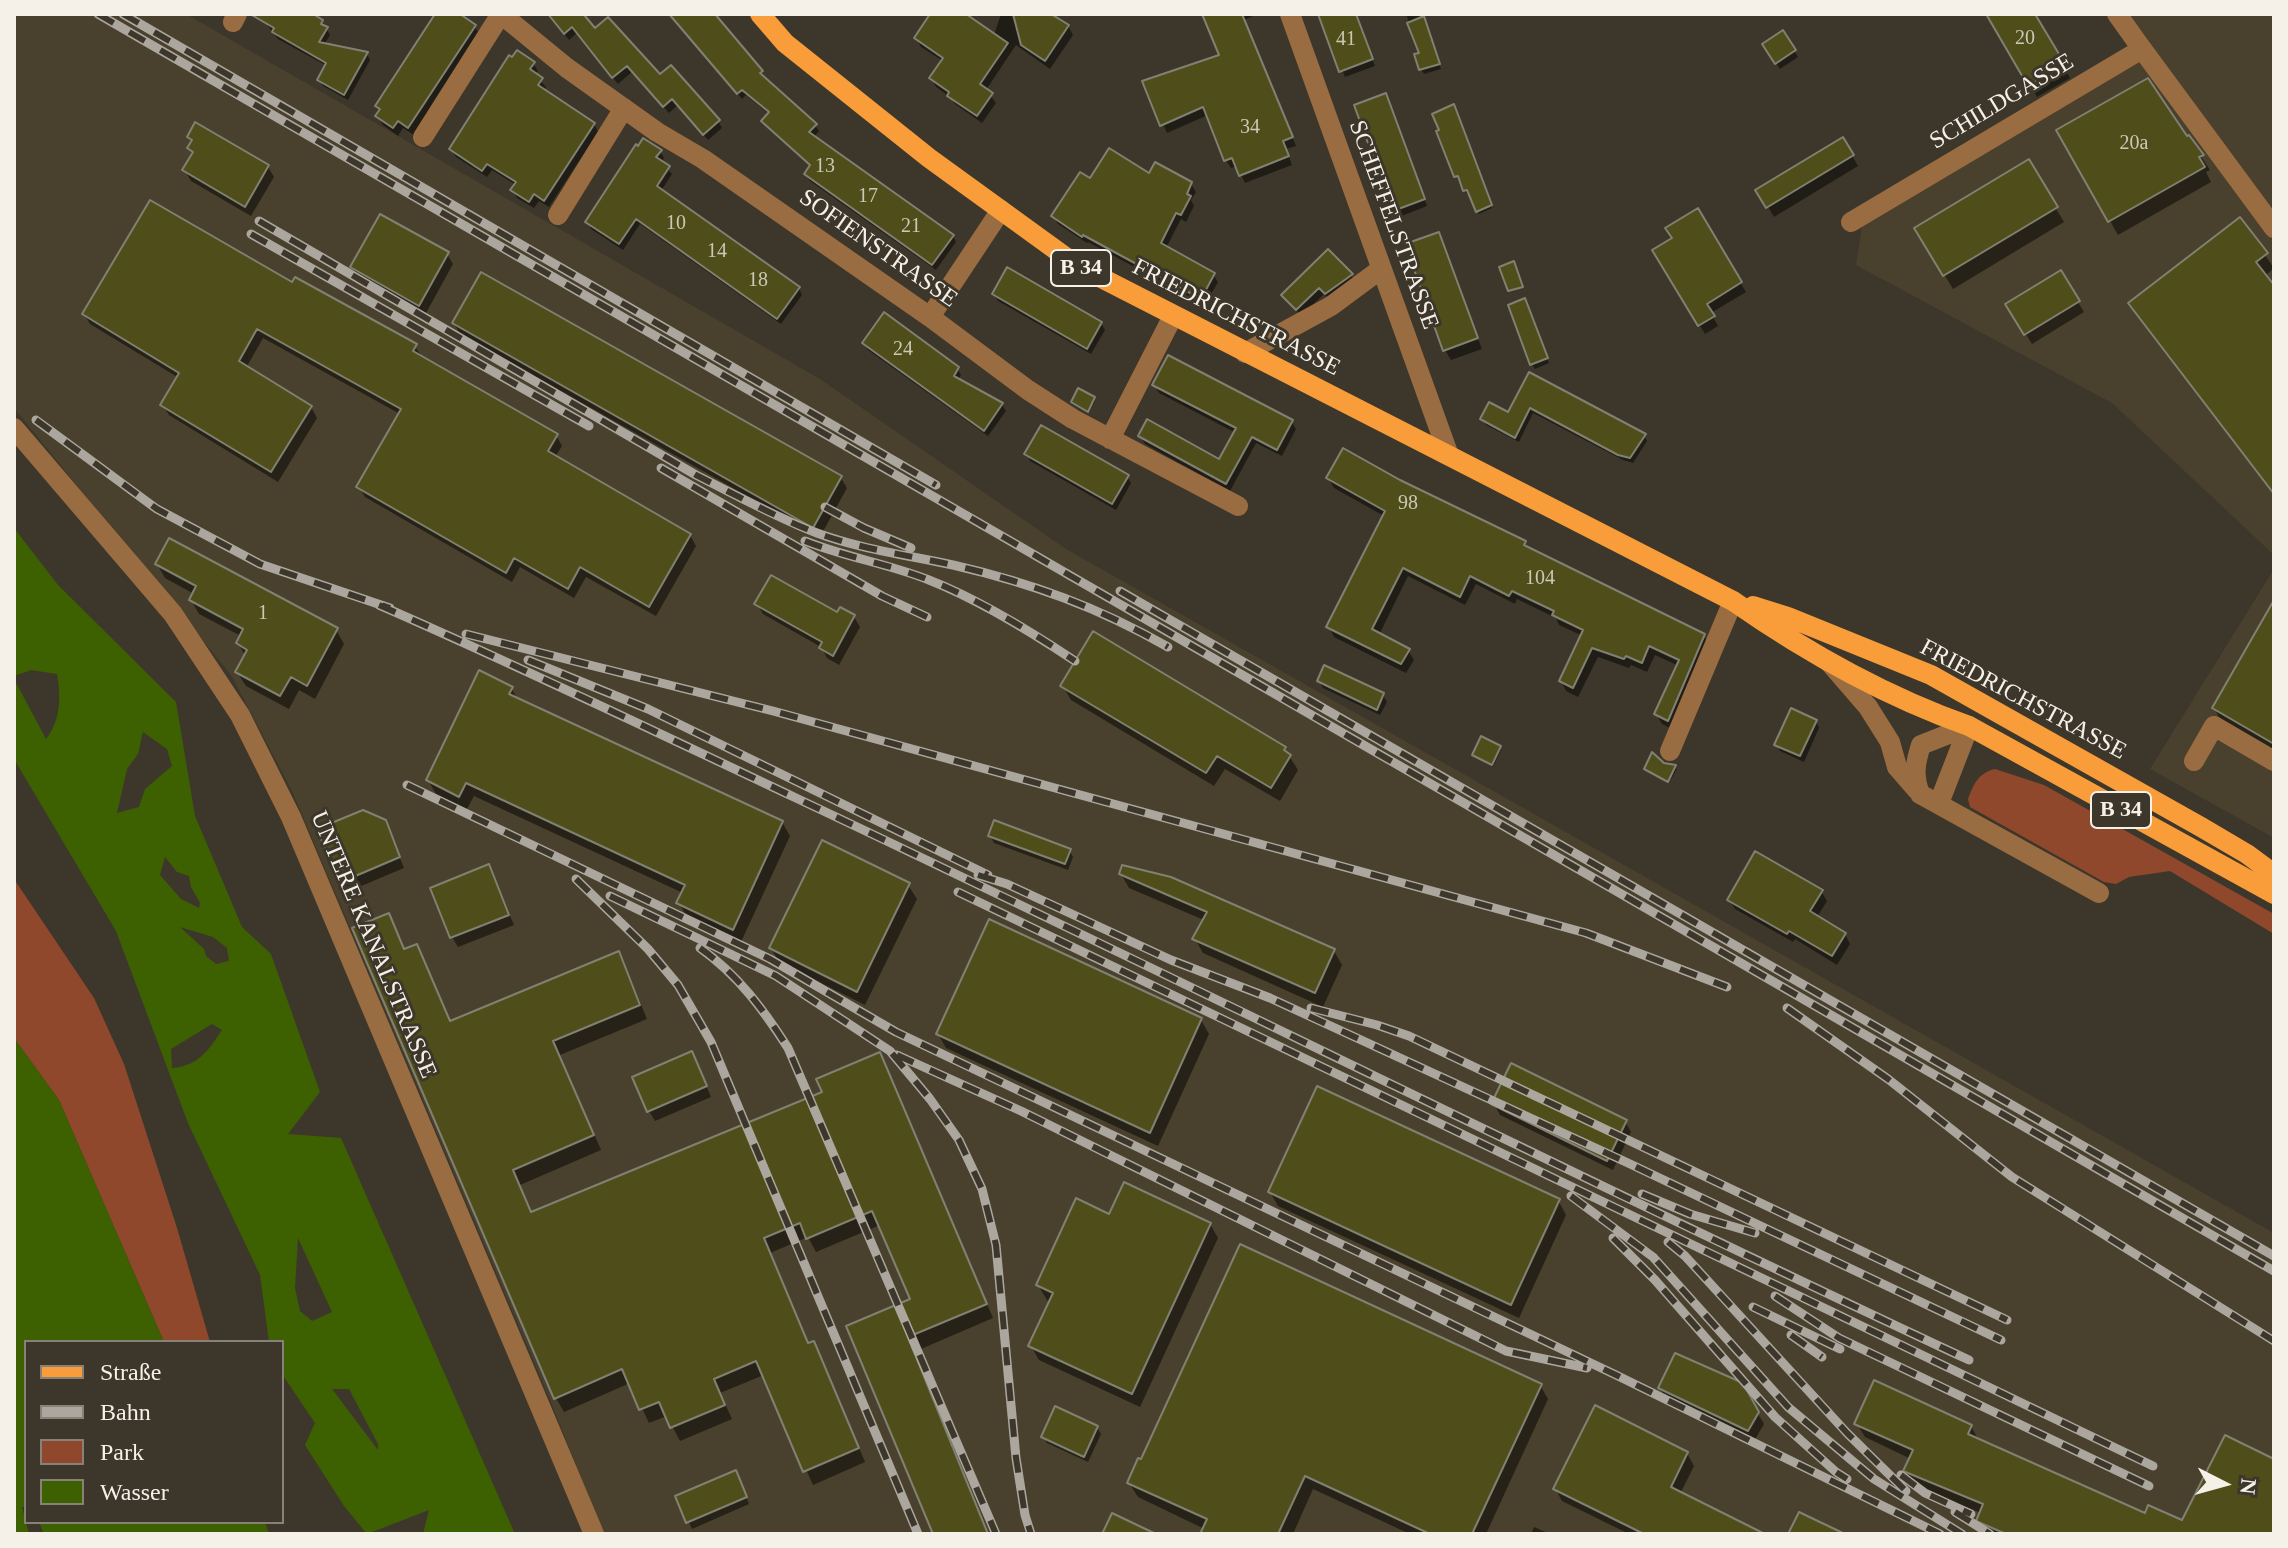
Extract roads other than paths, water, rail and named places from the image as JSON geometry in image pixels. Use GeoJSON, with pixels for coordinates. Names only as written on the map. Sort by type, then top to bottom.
{"type":"FeatureCollection","features":[{"type":"Feature","properties":{"kind":"main road","name":"FRIEDRICHSTRASSE"},"geometry":{"type":"LineString","coordinates":[[760,14],[785,43],[929,158],[1078,266],[1733,601],[1830,663],[1916,707],[1969,726]]}},
{"type":"Feature","properties":{"kind":"main road","name":"FRIEDRICHSTRASSE"},"geometry":{"type":"LineString","coordinates":[[1733,601],[1788,617],[1931,675],[2247,854],[2274,874]]}},
{"type":"Feature","properties":{"kind":"main road"},"geometry":{"type":"LineString","coordinates":[[1960,693],[1969,726],[2012,720]]}},
{"type":"Feature","properties":{"kind":"main road","name":"B 34"},"geometry":{"type":"LineString","coordinates":[[1969,726],[2274,894]]}},
{"type":"Feature","properties":{"kind":"street"},"geometry":{"type":"LineString","coordinates":[[423,137],[501,14]]}},
{"type":"Feature","properties":{"kind":"street","name":"SOFIENSTRASSE"},"geometry":{"type":"LineString","coordinates":[[501,14],[567,68],[930,317],[1028,390],[1073,419],[1238,506]]}},
{"type":"Feature","properties":{"kind":"street","name":"SCHEFFELSTRASSE"},"geometry":{"type":"LineString","coordinates":[[1290,14],[1448,453]]}},
{"type":"Feature","properties":{"kind":"street"},"geometry":{"type":"LineString","coordinates":[[2117,14],[2274,228]]}},
{"type":"Feature","properties":{"kind":"street","name":"SCHILDGASSE"},"geometry":{"type":"LineString","coordinates":[[1851,222],[2142,49]]}},
{"type":"Feature","properties":{"kind":"street"},"geometry":{"type":"LineString","coordinates":[[558,215],[624,108]]}},
{"type":"Feature","properties":{"kind":"street"},"geometry":{"type":"LineString","coordinates":[[930,317],[1001,210]]}},
{"type":"Feature","properties":{"kind":"street"},"geometry":{"type":"LineString","coordinates":[[1245,353],[1331,306],[1381,269]]}},
{"type":"Feature","properties":{"kind":"street"},"geometry":{"type":"LineString","coordinates":[[1110,439],[1173,316]]}},
{"type":"Feature","properties":{"kind":"street","name":"UNTERE KANALSTRASSE"},"geometry":{"type":"LineString","coordinates":[[14,428],[173,614],[240,715],[291,817],[594,1534]]}},
{"type":"Feature","properties":{"kind":"street"},"geometry":{"type":"LineString","coordinates":[[1670,751],[1733,601]]}},
{"type":"Feature","properties":{"kind":"street"},"geometry":{"type":"LineString","coordinates":[[1830,663],[1868,707],[1890,742],[1897,767],[1920,794],[2099,893]]}},
{"type":"Feature","properties":{"kind":"street"},"geometry":{"type":"LineString","coordinates":[[1920,794],[1914,779],[1921,745],[1969,726]]}},
{"type":"Feature","properties":{"kind":"street"},"geometry":{"type":"LineString","coordinates":[[1939,803],[1969,726]]}},
{"type":"Feature","properties":{"kind":"street"},"geometry":{"type":"LineString","coordinates":[[2194,761],[2214,726],[2274,761]]}},
{"type":"Feature","properties":{"kind":"water"},"geometry":{"type":"Polygon","coordinates":[[[14,528],[58,585],[176,702],[195,816],[242,927],[271,954],[320,1092],[288,1134],[341,1138],[515,1534],[423,1534],[429,1510],[367,1534],[344,1506],[305,1445],[315,1423],[284,1377],[284,1340],[269,1340],[260,1275],[188,1123],[116,931],[14,759],[14,679],[46,739],[55,724],[59,708],[57,674],[31,670],[14,676],[14,528]],[[143,732],[138,754],[127,769],[117,813],[139,807],[145,789],[172,766],[167,749],[143,732]],[[165,857],[160,875],[181,899],[199,908],[200,903],[189,876],[177,872],[165,857]],[[180,927],[204,949],[206,956],[216,964],[229,961],[227,948],[213,937],[180,927]],[[212,1024],[171,1049],[172,1068],[196,1061],[207,1051],[222,1030],[212,1024]],[[298,1238],[295,1288],[300,1311],[312,1321],[332,1312],[298,1238]],[[332,1389],[378,1450],[378,1444],[349,1389],[332,1389]]]}},
{"type":"Feature","properties":{"kind":"water"},"geometry":{"type":"Polygon","coordinates":[[[14,1038],[59,1100],[163,1340],[24,1340],[22,1507],[29,1534],[16,1534],[14,1038]]]}},
{"type":"Feature","properties":{"kind":"water"},"geometry":{"type":"Polygon","coordinates":[[[40,1524],[266,1524],[269,1534],[44,1534],[40,1524]]]}},
{"type":"Feature","properties":{"kind":"railway"},"geometry":{"type":"LineString","coordinates":[[98,14],[2274,1271]]}},
{"type":"Feature","properties":{"kind":"railway"},"geometry":{"type":"LineString","coordinates":[[123,14],[936,485]]}},
{"type":"Feature","properties":{"kind":"railway"},"geometry":{"type":"LineString","coordinates":[[259,221],[696,475],[771,513],[850,543],[953,565],[1037,588],[1090,608],[1168,647]]}},
{"type":"Feature","properties":{"kind":"railway"},"geometry":{"type":"LineString","coordinates":[[251,234],[589,426]]}},
{"type":"Feature","properties":{"kind":"railway"},"geometry":{"type":"LineString","coordinates":[[36,420],[157,509],[260,564],[390,608]]}},
{"type":"Feature","properties":{"kind":"railway"},"geometry":{"type":"LineString","coordinates":[[661,468],[882,596],[927,617]]}},
{"type":"Feature","properties":{"kind":"railway"},"geometry":{"type":"LineString","coordinates":[[825,507],[911,548]]}},
{"type":"Feature","properties":{"kind":"railway"},"geometry":{"type":"LineString","coordinates":[[805,541],[914,574],[948,588],[1004,617],[1075,661]]}},
{"type":"Feature","properties":{"kind":"railway"},"geometry":{"type":"LineString","coordinates":[[1120,591],[2274,1256]]}},
{"type":"Feature","properties":{"kind":"railway"},"geometry":{"type":"LineString","coordinates":[[379,605],[796,798],[1969,1360]]}},
{"type":"Feature","properties":{"kind":"railway"},"geometry":{"type":"LineString","coordinates":[[466,634],[773,711],[1586,933],[1727,987]]}},
{"type":"Feature","properties":{"kind":"railway"},"geometry":{"type":"LineString","coordinates":[[528,660],[648,709],[988,875]]}},
{"type":"Feature","properties":{"kind":"railway"},"geometry":{"type":"LineString","coordinates":[[407,785],[770,959],[896,1032],[1616,1375],[1940,1534]]}},
{"type":"Feature","properties":{"kind":"railway"},"geometry":{"type":"LineString","coordinates":[[978,875],[1007,884],[1171,960],[1270,998],[2001,1340]]}},
{"type":"Feature","properties":{"kind":"railway"},"geometry":{"type":"LineString","coordinates":[[576,879],[648,949],[678,985],[711,1042],[918,1534]]}},
{"type":"Feature","properties":{"kind":"railway"},"geometry":{"type":"LineString","coordinates":[[958,892],[2153,1466]]}},
{"type":"Feature","properties":{"kind":"railway"},"geometry":{"type":"LineString","coordinates":[[610,896],[776,976],[890,1051],[959,1140],[982,1189],[996,1245],[1016,1458],[1031,1534]]}},
{"type":"Feature","properties":{"kind":"railway"},"geometry":{"type":"LineString","coordinates":[[700,948],[749,994],[788,1048],[996,1534]]}},
{"type":"Feature","properties":{"kind":"railway"},"geometry":{"type":"LineString","coordinates":[[1311,1008],[1409,1036],[2007,1320]]}},
{"type":"Feature","properties":{"kind":"railway"},"geometry":{"type":"LineString","coordinates":[[1787,1008],[1888,1079],[2012,1177],[2274,1341]]}},
{"type":"Feature","properties":{"kind":"railway"},"geometry":{"type":"LineString","coordinates":[[897,1055],[1021,1111],[1506,1351],[1587,1368]]}},
{"type":"Feature","properties":{"kind":"railway"},"geometry":{"type":"LineString","coordinates":[[1642,1194],[1690,1214],[1755,1233]]}},
{"type":"Feature","properties":{"kind":"railway"},"geometry":{"type":"LineString","coordinates":[[1571,1196],[1653,1257],[1788,1407],[1874,1479],[1962,1534]]}},
{"type":"Feature","properties":{"kind":"railway"},"geometry":{"type":"LineString","coordinates":[[1613,1238],[1655,1280],[1775,1417],[1847,1479]]}},
{"type":"Feature","properties":{"kind":"railway"},"geometry":{"type":"LineString","coordinates":[[1668,1242],[1685,1256],[1847,1433],[1906,1491]]}},
{"type":"Feature","properties":{"kind":"railway"},"geometry":{"type":"LineString","coordinates":[[1775,1296],[1839,1338],[2149,1486]]}},
{"type":"Feature","properties":{"kind":"railway"},"geometry":{"type":"LineString","coordinates":[[1753,1307],[1840,1349]]}},
{"type":"Feature","properties":{"kind":"railway"},"geometry":{"type":"LineString","coordinates":[[1791,1335],[1822,1357]]}},
{"type":"Feature","properties":{"kind":"railway"},"geometry":{"type":"LineString","coordinates":[[1901,1475],[1925,1493],[1971,1514]]}},
{"type":"Feature","properties":{"kind":"railway"},"geometry":{"type":"LineString","coordinates":[[1955,1512],[1990,1534]]}}]}
